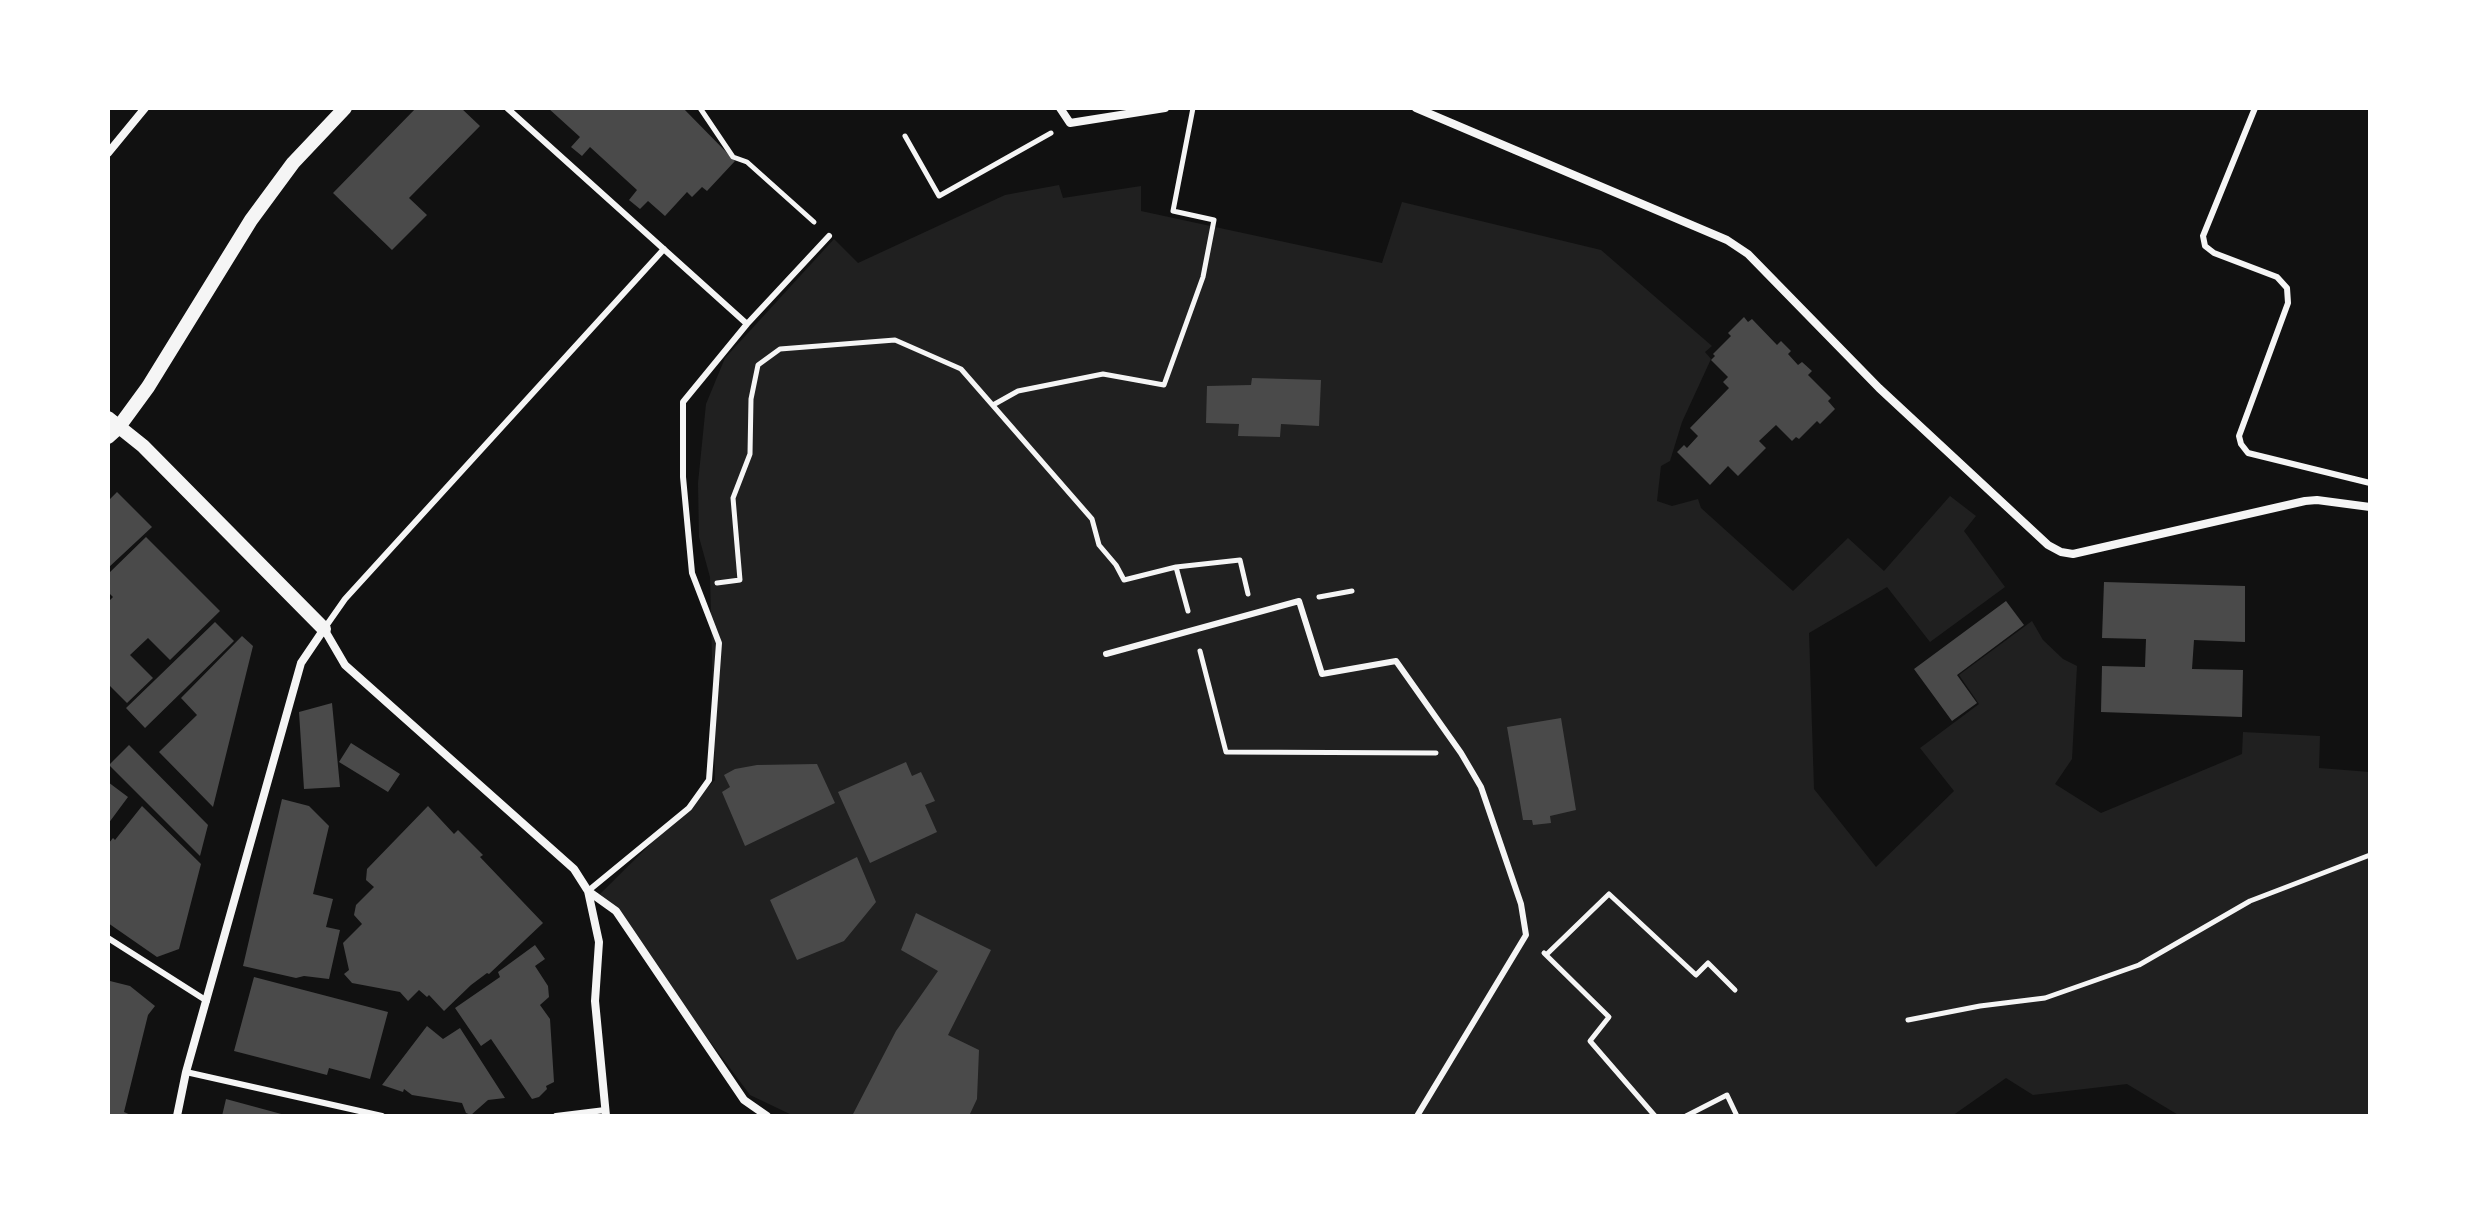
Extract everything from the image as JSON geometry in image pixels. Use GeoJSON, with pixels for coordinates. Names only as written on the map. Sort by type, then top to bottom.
{"type":"FeatureCollection","features":[{"type":"Feature","properties":{"kind":"street"},"geometry":{"type":"LineString","coordinates":[[108,153],[145,108]]}},
{"type":"Feature","properties":{"kind":"street"},"geometry":{"type":"LineString","coordinates":[[345,108],[293,163],[251,220],[148,387],[111,428],[143,446],[324,629],[345,665],[574,869],[588,891],[599,942],[595,1001],[606,1113]]}},
{"type":"Feature","properties":{"kind":"street"},"geometry":{"type":"LineString","coordinates":[[1060,108],[1070,123],[1165,108]]}},
{"type":"Feature","properties":{"kind":"street"},"geometry":{"type":"LineString","coordinates":[[1416,108],[1727,240],[1748,254],[1879,388],[2048,545],[2061,552],[2073,554],[2305,501],[2370,507]]}},
{"type":"Feature","properties":{"kind":"street"},"geometry":{"type":"LineString","coordinates":[[177,1116],[186,1072],[301,663],[324,629]]}},
{"type":"Feature","properties":{"kind":"street"},"geometry":{"type":"LineString","coordinates":[[588,891],[616,911],[744,1100],[767,1116]]}},
{"type":"Feature","properties":{"kind":"lane"},"geometry":{"type":"LineString","coordinates":[[507,108],[747,324]]}},
{"type":"Feature","properties":{"kind":"lane"},"geometry":{"type":"LineString","coordinates":[[2255,108],[2203,236],[2205,246],[2214,253],[2277,277],[2287,288],[2288,303],[2239,436],[2248,453],[2370,483]]}},
{"type":"Feature","properties":{"kind":"lane"},"geometry":{"type":"LineString","coordinates":[[588,891],[689,808],[709,780],[719,643],[692,573],[683,477],[683,402],[747,324],[829,236]]}},
{"type":"Feature","properties":{"kind":"lane"},"geometry":{"type":"LineString","coordinates":[[324,629],[345,599],[664,249]]}},
{"type":"Feature","properties":{"kind":"lane"},"geometry":{"type":"LineString","coordinates":[[1106,654],[1299,601],[1322,674],[1396,661],[1461,753],[1481,787],[1521,904],[1526,935],[1417,1116]]}},
{"type":"Feature","properties":{"kind":"lane"},"geometry":{"type":"LineString","coordinates":[[108,938],[207,1001]]}},
{"type":"Feature","properties":{"kind":"lane"},"geometry":{"type":"LineString","coordinates":[[186,1072],[382,1116]]}},
{"type":"Feature","properties":{"kind":"lane"},"geometry":{"type":"LineString","coordinates":[[556,1116],[606,1113]]}},
{"type":"Feature","properties":{"kind":"path"},"geometry":{"type":"LineString","coordinates":[[700,108],[733,157],[747,162],[829,236]]}},
{"type":"Feature","properties":{"kind":"path"},"geometry":{"type":"LineString","coordinates":[[993,405],[1018,391],[1103,374],[1164,385],[1203,277],[1214,220],[1173,211],[1193,108]]}},
{"type":"Feature","properties":{"kind":"path"},"geometry":{"type":"LineString","coordinates":[[905,136],[939,196],[1070,123]]}},
{"type":"Feature","properties":{"kind":"path"},"geometry":{"type":"LineString","coordinates":[[697,586],[740,580],[733,498],[750,454],[751,399],[758,365],[780,349],[895,340],[961,369],[1092,519],[1099,545],[1124,580],[1176,567],[1240,560],[1252,614]]}},
{"type":"Feature","properties":{"kind":"path"},"geometry":{"type":"LineString","coordinates":[[1176,567],[1226,752],[1461,753]]}},
{"type":"Feature","properties":{"kind":"path"},"geometry":{"type":"LineString","coordinates":[[1299,601],[1352,591]]}},
{"type":"Feature","properties":{"kind":"path"},"geometry":{"type":"LineString","coordinates":[[1908,1020],[1980,1006],[2045,998],[2126,969],[2195,934],[2250,901],[2370,855]]}},
{"type":"Feature","properties":{"kind":"path"},"geometry":{"type":"LineString","coordinates":[[1546,955],[1609,894],[1696,975],[1708,963],[1735,990]]}},
{"type":"Feature","properties":{"kind":"path"},"geometry":{"type":"LineString","coordinates":[[1526,935],[1609,1017],[1590,1041],[1655,1116]]}},
{"type":"Feature","properties":{"kind":"path"},"geometry":{"type":"LineString","coordinates":[[1686,1116],[1727,1095],[1737,1116]]}},
{"type":"Feature","properties":{"kind":"shaded area"},"geometry":{"type":"Polygon","coordinates":[[[1059,185],[1063,198],[1141,186],[1141,211],[1382,263],[1402,202],[1601,250],[1712,346],[1705,352],[1711,359],[1682,422],[1670,461],[1661,466],[1657,501],[1672,506],[1698,499],[1701,508],[1793,591],[1848,538],[1884,571],[1950,496],[1976,516],[1964,531],[2005,587],[1930,642],[1887,587],[1809,633],[1814,789],[1876,867],[1954,791],[1920,748],[1979,704],[1959,675],[2032,621],[2043,640],[2063,659],[2077,666],[2072,759],[2055,784],[2101,813],[2242,754],[2243,732],[2320,736],[2319,768],[2370,772],[2370,1116],[2180,1116],[2127,1084],[2033,1095],[2006,1078],[1952,1116],[794,1116],[750,1095],[600,894],[715,780],[710,577],[699,537],[698,483],[706,404],[725,358],[834,239],[858,263],[1005,195],[1059,185]]]}},
{"type":"Feature","properties":{"kind":"building"},"geometry":{"type":"Polygon","coordinates":[[[416,108],[461,108],[480,126],[409,198],[427,215],[392,250],[333,193],[416,108]]]}},
{"type":"Feature","properties":{"kind":"building"},"geometry":{"type":"Polygon","coordinates":[[[548,108],[683,108],[735,161],[707,191],[702,187],[692,197],[687,192],[665,216],[648,201],[640,209],[629,200],[637,190],[590,147],[582,156],[571,147],[580,137],[548,108]]]}},
{"type":"Feature","properties":{"kind":"building"},"geometry":{"type":"Polygon","coordinates":[[[1744,317],[1748,322],[1752,319],[1777,345],[1781,341],[1798,365],[1802,362],[1812,371],[1808,375],[1831,398],[1828,401],[1835,409],[1820,424],[1817,421],[1799,439],[1796,437],[1792,441],[1776,425],[1759,441],[1766,448],[1738,476],[1728,466],[1710,485],[1677,452],[1684,445],[1687,448],[1698,436],[1690,428],[1729,388],[1723,382],[1728,377],[1711,360],[1731,336],[1728,333],[1744,317]]]}},
{"type":"Feature","properties":{"kind":"building"},"geometry":{"type":"Polygon","coordinates":[[[1252,378],[1321,380],[1319,426],[1281,424],[1280,437],[1238,436],[1239,424],[1206,423],[1207,386],[1251,385],[1252,378]]]}},
{"type":"Feature","properties":{"kind":"building"},"geometry":{"type":"Polygon","coordinates":[[[117,492],[152,527],[108,568],[108,501],[117,492]]]}},
{"type":"Feature","properties":{"kind":"building"},"geometry":{"type":"Polygon","coordinates":[[[146,537],[220,611],[170,660],[148,638],[130,655],[153,678],[127,703],[108,684],[108,602],[113,597],[108,592],[108,574],[146,537]]]}},
{"type":"Feature","properties":{"kind":"building"},"geometry":{"type":"Polygon","coordinates":[[[2104,582],[2245,586],[2245,642],[2194,640],[2192,669],[2243,670],[2242,717],[2101,712],[2102,666],[2145,667],[2146,639],[2102,638],[2104,582]]]}},
{"type":"Feature","properties":{"kind":"building"},"geometry":{"type":"Polygon","coordinates":[[[2006,601],[2024,625],[1957,675],[1977,703],[1952,721],[1914,669],[2006,601]]]}},
{"type":"Feature","properties":{"kind":"building"},"geometry":{"type":"Polygon","coordinates":[[[215,622],[234,641],[145,728],[126,708],[215,622]]]}},
{"type":"Feature","properties":{"kind":"building"},"geometry":{"type":"Polygon","coordinates":[[[242,636],[253,646],[213,807],[159,752],[197,715],[181,698],[242,636]]]}},
{"type":"Feature","properties":{"kind":"building"},"geometry":{"type":"Polygon","coordinates":[[[332,703],[340,787],[304,789],[299,712],[332,703]]]}},
{"type":"Feature","properties":{"kind":"building"},"geometry":{"type":"Polygon","coordinates":[[[1561,718],[1576,810],[1550,816],[1551,823],[1533,825],[1532,820],[1523,820],[1507,727],[1561,718]]]}},
{"type":"Feature","properties":{"kind":"building"},"geometry":{"type":"Polygon","coordinates":[[[351,743],[400,774],[388,792],[339,762],[351,743]]]}},
{"type":"Feature","properties":{"kind":"building"},"geometry":{"type":"Polygon","coordinates":[[[129,745],[208,825],[200,856],[109,765],[129,745]]]}},
{"type":"Feature","properties":{"kind":"building"},"geometry":{"type":"Polygon","coordinates":[[[906,762],[912,776],[921,772],[935,801],[925,805],[937,832],[870,863],[838,792],[906,762]]]}},
{"type":"Feature","properties":{"kind":"building"},"geometry":{"type":"Polygon","coordinates":[[[817,764],[835,803],[745,846],[722,792],[730,787],[724,775],[735,769],[757,765],[817,764]]]}},
{"type":"Feature","properties":{"kind":"building"},"geometry":{"type":"Polygon","coordinates":[[[108,782],[128,797],[108,824],[108,782]]]}},
{"type":"Feature","properties":{"kind":"building"},"geometry":{"type":"Polygon","coordinates":[[[282,799],[309,806],[329,826],[313,894],[333,899],[326,927],[340,930],[329,979],[296,978],[243,966],[282,799]]]}},
{"type":"Feature","properties":{"kind":"building"},"geometry":{"type":"Polygon","coordinates":[[[142,806],[201,864],[179,949],[157,957],[108,923],[108,844],[113,838],[115,840],[142,806]]]}},
{"type":"Feature","properties":{"kind":"building"},"geometry":{"type":"Polygon","coordinates":[[[428,806],[454,834],[458,830],[483,855],[480,857],[543,923],[444,1011],[429,995],[427,997],[419,990],[408,1001],[400,992],[352,983],[344,974],[349,970],[343,943],[362,924],[354,915],[356,905],[374,887],[366,880],[367,869],[428,806]]]}},
{"type":"Feature","properties":{"kind":"building"},"geometry":{"type":"Polygon","coordinates":[[[857,857],[876,902],[844,941],[797,960],[770,900],[857,857]]]}},
{"type":"Feature","properties":{"kind":"building"},"geometry":{"type":"Polygon","coordinates":[[[916,913],[991,950],[948,1035],[979,1050],[977,1099],[969,1116],[852,1116],[896,1031],[938,971],[901,950],[916,913]]]}},
{"type":"Feature","properties":{"kind":"building"},"geometry":{"type":"Polygon","coordinates":[[[535,945],[545,959],[535,966],[548,986],[549,997],[540,1005],[550,1019],[554,1082],[546,1086],[547,1089],[539,1097],[532,1099],[491,1039],[481,1046],[455,1008],[500,977],[498,972],[535,945]]]}},
{"type":"Feature","properties":{"kind":"building"},"geometry":{"type":"Polygon","coordinates":[[[254,977],[388,1012],[370,1079],[329,1068],[327,1075],[234,1051],[254,977]]]}},
{"type":"Feature","properties":{"kind":"building"},"geometry":{"type":"Polygon","coordinates":[[[110,981],[130,986],[155,1006],[148,1015],[124,1112],[133,1116],[108,1116],[110,981]]]}},
{"type":"Feature","properties":{"kind":"building"},"geometry":{"type":"Polygon","coordinates":[[[427,1026],[443,1039],[460,1028],[505,1098],[488,1100],[471,1115],[466,1113],[462,1103],[412,1095],[404,1089],[403,1092],[382,1085],[427,1026]]]}},
{"type":"Feature","properties":{"kind":"building"},"geometry":{"type":"Polygon","coordinates":[[[226,1099],[285,1115],[285,1116],[222,1116],[226,1099]]]}}]}
